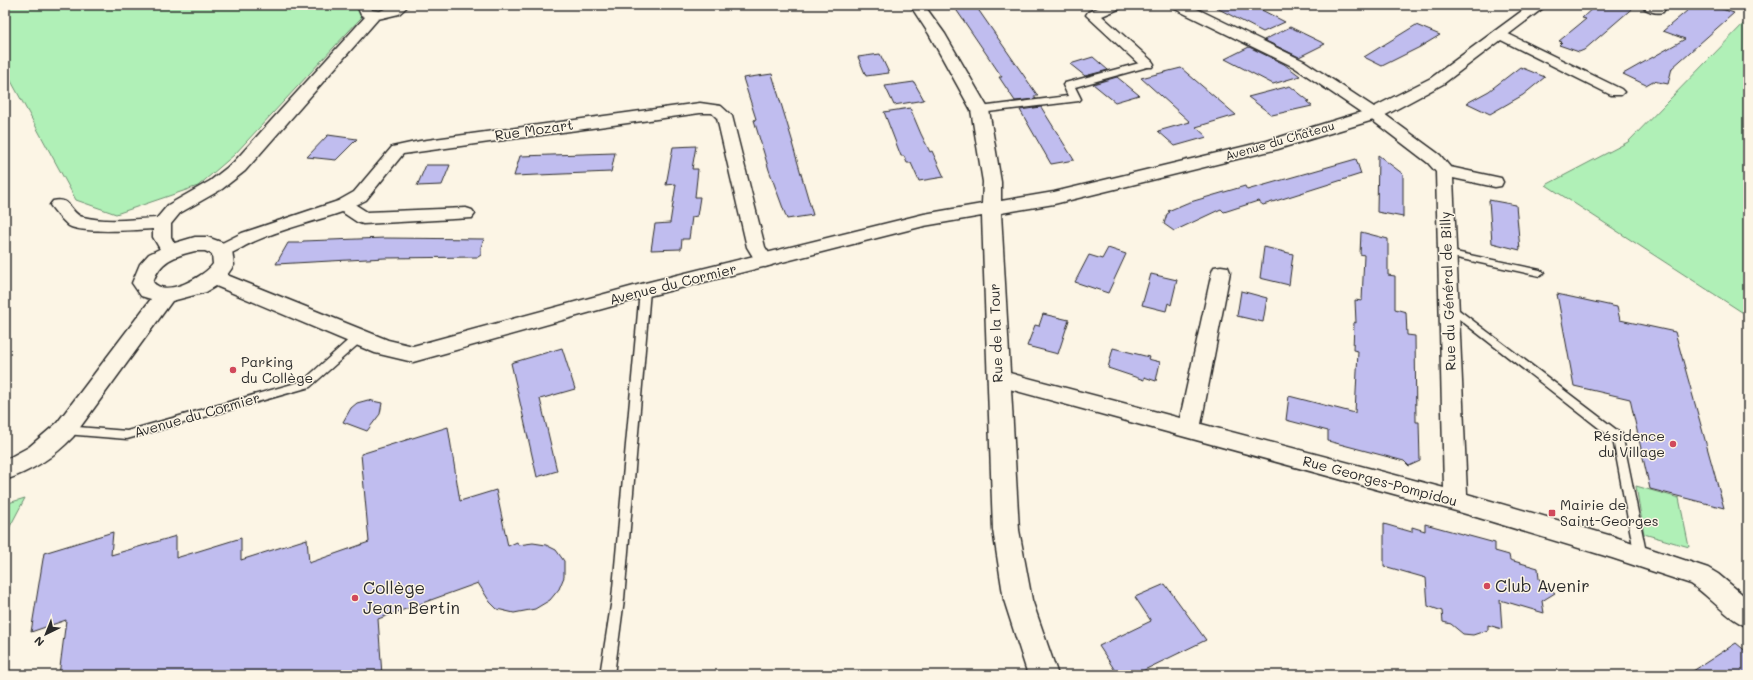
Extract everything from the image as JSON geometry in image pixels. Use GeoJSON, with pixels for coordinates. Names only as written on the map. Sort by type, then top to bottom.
{"type":"FeatureCollection","features":[{"type":"Feature","properties":{"kind":"street"},"geometry":{"type":"LineString","coordinates":[[170,252],[162,237],[162,223],[174,209],[216,185],[239,167],[370,10],[388,13],[402,5]]}},
{"type":"Feature","properties":{"kind":"street","name":"Rue de la Tour"},"geometry":{"type":"LineString","coordinates":[[917,5],[937,34],[980,110],[992,182],[991,210],[1006,530],[1018,600],[1043,675]]}},
{"type":"Feature","properties":{"kind":"street"},"geometry":{"type":"LineString","coordinates":[[1116,5],[1093,15],[1147,64]]}},
{"type":"Feature","properties":{"kind":"street"},"geometry":{"type":"LineString","coordinates":[[1178,5],[1299,64],[1374,114],[1434,159],[1444,171],[1495,182]]}},
{"type":"Feature","properties":{"kind":"street","name":"Avenue du Château"},"geometry":{"type":"LineString","coordinates":[[991,210],[1054,198],[1272,145],[1374,114],[1437,81],[1540,5]]}},
{"type":"Feature","properties":{"kind":"street"},"geometry":{"type":"LineString","coordinates":[[1500,34],[1616,92]]}},
{"type":"Feature","properties":{"kind":"street"},"geometry":{"type":"LineString","coordinates":[[980,110],[1075,99],[1069,85],[1147,64]]}},
{"type":"Feature","properties":{"kind":"street","name":"Rue Mozart"},"geometry":{"type":"LineString","coordinates":[[222,250],[248,237],[344,205],[360,196],[384,165],[398,150],[700,108],[716,109],[724,116],[756,247],[765,261]]}},
{"type":"Feature","properties":{"kind":"street","name":"Rue du Général de Billy"},"geometry":{"type":"LineString","coordinates":[[1444,171],[1456,501]]}},
{"type":"Feature","properties":{"kind":"street"},"geometry":{"type":"LineString","coordinates":[[59,205],[76,222],[112,226],[162,223]]}},
{"type":"Feature","properties":{"kind":"street"},"geometry":{"type":"LineString","coordinates":[[344,205],[362,218],[466,214]]}},
{"type":"Feature","properties":{"kind":"street","name":"Avenue du Cormier"},"geometry":{"type":"LineString","coordinates":[[214,277],[383,347],[413,354],[645,290],[924,220],[991,210]]}},
{"type":"Feature","properties":{"kind":"street"},"geometry":{"type":"LineString","coordinates":[[195,244],[207,244],[222,250],[225,256],[225,263],[214,277],[191,290],[165,295],[153,294],[145,290],[142,283],[143,275],[148,266],[170,252],[195,244]]}},
{"type":"Feature","properties":{"kind":"street"},"geometry":{"type":"LineString","coordinates":[[1189,428],[1221,272]]}},
{"type":"Feature","properties":{"kind":"street"},"geometry":{"type":"LineString","coordinates":[[5,470],[32,458],[50,445],[65,430],[165,295]]}},
{"type":"Feature","properties":{"kind":"street","name":"Rue Georges-Pompidou"},"geometry":{"type":"LineString","coordinates":[[998,378],[1189,428],[1456,501],[1641,556],[1699,576],[1710,582],[1748,615]]}},
{"type":"Feature","properties":{"kind":"lane"},"geometry":{"type":"LineString","coordinates":[[1446,254],[1540,273]]}},
{"type":"Feature","properties":{"kind":"lane"},"geometry":{"type":"LineString","coordinates":[[607,675],[618,599],[645,290]]}},
{"type":"Feature","properties":{"kind":"lane"},"geometry":{"type":"LineString","coordinates":[[1448,306],[1618,437],[1641,556]]}},
{"type":"Feature","properties":{"kind":"lane","name":"Avenue du Cormier"},"geometry":{"type":"LineString","coordinates":[[65,430],[127,435],[306,384],[359,337]]}},
{"type":"Feature","properties":{"kind":"green space"},"geometry":{"type":"Polygon","coordinates":[[[5,5],[373,5],[234,155],[198,186],[116,214],[76,200],[5,70],[5,5]]]}},
{"type":"Feature","properties":{"kind":"green space"},"geometry":{"type":"Polygon","coordinates":[[[1748,19],[1748,316],[1546,185],[1628,142],[1748,19]]]}},
{"type":"Feature","properties":{"kind":"green space"},"geometry":{"type":"Polygon","coordinates":[[[1636,486],[1679,498],[1689,547],[1644,534],[1636,486]]]}},
{"type":"Feature","properties":{"kind":"green space"},"geometry":{"type":"Polygon","coordinates":[[[25,498],[5,536],[5,504],[25,498]]]}},
{"type":"Feature","properties":{"kind":"building"},"geometry":{"type":"Polygon","coordinates":[[[953,5],[975,5],[1038,96],[1034,96],[1036,99],[1015,101],[999,77],[1002,77],[953,5]]]}},
{"type":"Feature","properties":{"kind":"building"},"geometry":{"type":"Polygon","coordinates":[[[1211,5],[1252,5],[1285,22],[1263,32],[1211,5]]]}},
{"type":"Feature","properties":{"kind":"building"},"geometry":{"type":"Polygon","coordinates":[[[1596,5],[1636,5],[1584,50],[1579,52],[1559,45],[1562,42],[1559,41],[1586,19],[1582,18],[1596,5]]]}},
{"type":"Feature","properties":{"kind":"building"},"geometry":{"type":"Polygon","coordinates":[[[1694,5],[1710,5],[1734,13],[1672,68],[1668,84],[1653,81],[1646,85],[1623,74],[1685,39],[1663,31],[1694,5]]]}},
{"type":"Feature","properties":{"kind":"building"},"geometry":{"type":"Polygon","coordinates":[[[1416,25],[1440,35],[1382,66],[1364,57],[1416,25]]]}},
{"type":"Feature","properties":{"kind":"building"},"geometry":{"type":"Polygon","coordinates":[[[1290,27],[1325,44],[1299,57],[1264,40],[1290,27]]]}},
{"type":"Feature","properties":{"kind":"building"},"geometry":{"type":"Polygon","coordinates":[[[1249,47],[1284,64],[1300,76],[1273,84],[1225,59],[1249,47]]]}},
{"type":"Feature","properties":{"kind":"building"},"geometry":{"type":"Polygon","coordinates":[[[880,54],[889,73],[866,76],[858,57],[880,54]]]}},
{"type":"Feature","properties":{"kind":"building"},"geometry":{"type":"Polygon","coordinates":[[[1093,57],[1108,70],[1085,76],[1070,64],[1093,57]]]}},
{"type":"Feature","properties":{"kind":"building"},"geometry":{"type":"Polygon","coordinates":[[[1520,67],[1545,77],[1523,95],[1490,114],[1467,103],[1489,91],[1520,67]]]}},
{"type":"Feature","properties":{"kind":"building"},"geometry":{"type":"Polygon","coordinates":[[[1181,68],[1236,115],[1196,127],[1207,137],[1175,146],[1158,131],[1190,122],[1141,78],[1181,68]]]}},
{"type":"Feature","properties":{"kind":"building"},"geometry":{"type":"Polygon","coordinates":[[[772,74],[813,215],[787,219],[769,170],[754,120],[756,119],[743,78],[772,74]]]}},
{"type":"Feature","properties":{"kind":"building"},"geometry":{"type":"Polygon","coordinates":[[[1117,77],[1139,95],[1115,102],[1093,84],[1117,77]]]}},
{"type":"Feature","properties":{"kind":"building"},"geometry":{"type":"Polygon","coordinates":[[[914,82],[924,100],[894,105],[885,86],[914,82]]]}},
{"type":"Feature","properties":{"kind":"building"},"geometry":{"type":"Polygon","coordinates":[[[1290,86],[1309,101],[1307,102],[1312,106],[1272,115],[1248,97],[1290,86]]]}},
{"type":"Feature","properties":{"kind":"building"},"geometry":{"type":"Polygon","coordinates":[[[1041,107],[1074,160],[1051,164],[1020,110],[1041,107]]]}},
{"type":"Feature","properties":{"kind":"building"},"geometry":{"type":"Polygon","coordinates":[[[910,108],[921,134],[930,152],[932,151],[944,177],[919,181],[911,163],[907,163],[904,156],[901,156],[884,112],[910,108]]]}},
{"type":"Feature","properties":{"kind":"building"},"geometry":{"type":"Polygon","coordinates":[[[328,135],[357,139],[336,160],[307,157],[328,135]]]}},
{"type":"Feature","properties":{"kind":"building"},"geometry":{"type":"Polygon","coordinates":[[[696,146],[692,169],[698,169],[695,197],[700,197],[697,216],[692,217],[689,239],[682,239],[681,249],[651,250],[655,224],[670,223],[676,184],[666,185],[673,147],[696,146]]]}},
{"type":"Feature","properties":{"kind":"building"},"geometry":{"type":"Polygon","coordinates":[[[615,153],[611,172],[514,176],[520,156],[615,153]]]}},
{"type":"Feature","properties":{"kind":"building"},"geometry":{"type":"Polygon","coordinates":[[[1378,155],[1403,174],[1403,217],[1377,212],[1378,155]]]}},
{"type":"Feature","properties":{"kind":"building"},"geometry":{"type":"Polygon","coordinates":[[[1356,159],[1361,174],[1263,205],[1258,201],[1224,212],[1221,209],[1174,231],[1164,224],[1167,214],[1170,212],[1168,211],[1187,203],[1245,186],[1247,190],[1356,159]]]}},
{"type":"Feature","properties":{"kind":"building"},"geometry":{"type":"Polygon","coordinates":[[[426,165],[450,165],[442,185],[417,186],[426,165]]]}},
{"type":"Feature","properties":{"kind":"building"},"geometry":{"type":"Polygon","coordinates":[[[1489,200],[1516,205],[1520,250],[1492,243],[1489,200]]]}},
{"type":"Feature","properties":{"kind":"building"},"geometry":{"type":"Polygon","coordinates":[[[1361,232],[1388,239],[1388,275],[1395,276],[1395,309],[1406,312],[1407,335],[1415,336],[1416,422],[1419,422],[1420,461],[1409,466],[1404,461],[1328,441],[1328,431],[1286,420],[1289,396],[1355,413],[1358,351],[1353,350],[1354,322],[1356,323],[1355,300],[1362,301],[1364,255],[1360,254],[1361,232]]]}},
{"type":"Feature","properties":{"kind":"building"},"geometry":{"type":"Polygon","coordinates":[[[385,238],[484,239],[481,247],[481,255],[478,257],[385,258],[276,264],[288,243],[302,243],[303,241],[385,238]]]}},
{"type":"Feature","properties":{"kind":"building"},"geometry":{"type":"Polygon","coordinates":[[[1264,247],[1293,254],[1289,285],[1260,278],[1264,247]]]}},
{"type":"Feature","properties":{"kind":"building"},"geometry":{"type":"Polygon","coordinates":[[[1108,248],[1126,254],[1108,293],[1075,282],[1089,255],[1102,259],[1108,248]]]}},
{"type":"Feature","properties":{"kind":"building"},"geometry":{"type":"Polygon","coordinates":[[[1151,274],[1177,280],[1171,305],[1168,303],[1166,311],[1142,305],[1151,274]]]}},
{"type":"Feature","properties":{"kind":"building"},"geometry":{"type":"Polygon","coordinates":[[[1241,291],[1267,298],[1263,322],[1237,316],[1241,291]]]}},
{"type":"Feature","properties":{"kind":"building","name":"Résidence du Village"},"geometry":{"type":"Polygon","coordinates":[[[1557,294],[1617,307],[1620,320],[1675,332],[1724,508],[1650,489],[1630,399],[1574,386],[1557,294]]]}},
{"type":"Feature","properties":{"kind":"building"},"geometry":{"type":"Polygon","coordinates":[[[1043,314],[1069,320],[1058,354],[1027,346],[1035,325],[1039,326],[1043,314]]]}},
{"type":"Feature","properties":{"kind":"building"},"geometry":{"type":"Polygon","coordinates":[[[562,348],[575,389],[540,399],[557,471],[537,477],[511,363],[562,348]]]}},
{"type":"Feature","properties":{"kind":"building"},"geometry":{"type":"Polygon","coordinates":[[[1113,348],[1149,357],[1148,359],[1160,362],[1156,381],[1144,377],[1144,380],[1108,368],[1113,348]]]}},
{"type":"Feature","properties":{"kind":"building"},"geometry":{"type":"Polygon","coordinates":[[[368,400],[382,403],[380,414],[367,431],[343,422],[351,408],[357,403],[368,400]]]}},
{"type":"Feature","properties":{"kind":"building"},"geometry":{"type":"Polygon","coordinates":[[[448,427],[460,501],[496,490],[508,546],[517,542],[518,545],[533,543],[546,545],[556,550],[564,561],[564,577],[559,589],[550,600],[535,609],[514,613],[497,609],[490,602],[478,583],[378,619],[382,675],[59,675],[66,620],[31,632],[44,553],[113,532],[111,555],[176,536],[176,558],[241,538],[241,560],[307,539],[309,563],[369,542],[361,454],[448,427]]]}},
{"type":"Feature","properties":{"kind":"building","name":"Club Avenir"},"geometry":{"type":"Polygon","coordinates":[[[1384,524],[1412,532],[1412,527],[1425,531],[1425,524],[1495,543],[1495,551],[1509,555],[1510,560],[1538,568],[1539,579],[1555,593],[1542,601],[1544,613],[1500,600],[1502,629],[1488,625],[1488,630],[1473,635],[1463,634],[1451,624],[1443,622],[1442,611],[1428,606],[1426,578],[1384,566],[1384,524]]]}},
{"type":"Feature","properties":{"kind":"building"},"geometry":{"type":"Polygon","coordinates":[[[1165,584],[1206,640],[1134,675],[1118,675],[1099,646],[1151,621],[1135,597],[1165,584]]]}},
{"type":"Feature","properties":{"kind":"building"},"geometry":{"type":"Polygon","coordinates":[[[1736,643],[1748,653],[1748,675],[1687,675],[1736,643]]]}},
{"type":"Feature","properties":{"kind":"place","name":"Parking du Collège"},"geometry":{"type":"Point","coordinates":[233,370]}},
{"type":"Feature","properties":{"kind":"place","name":"Résidence du Village"},"geometry":{"type":"Point","coordinates":[1673,444]}},
{"type":"Feature","properties":{"kind":"place","name":"Mairie de Saint-Georges"},"geometry":{"type":"Point","coordinates":[1552,513]}},
{"type":"Feature","properties":{"kind":"place","name":"Club Avenir"},"geometry":{"type":"Point","coordinates":[1487,586]}},
{"type":"Feature","properties":{"kind":"place","name":"Collège Jean Bertin"},"geometry":{"type":"Point","coordinates":[355,598]}}]}
